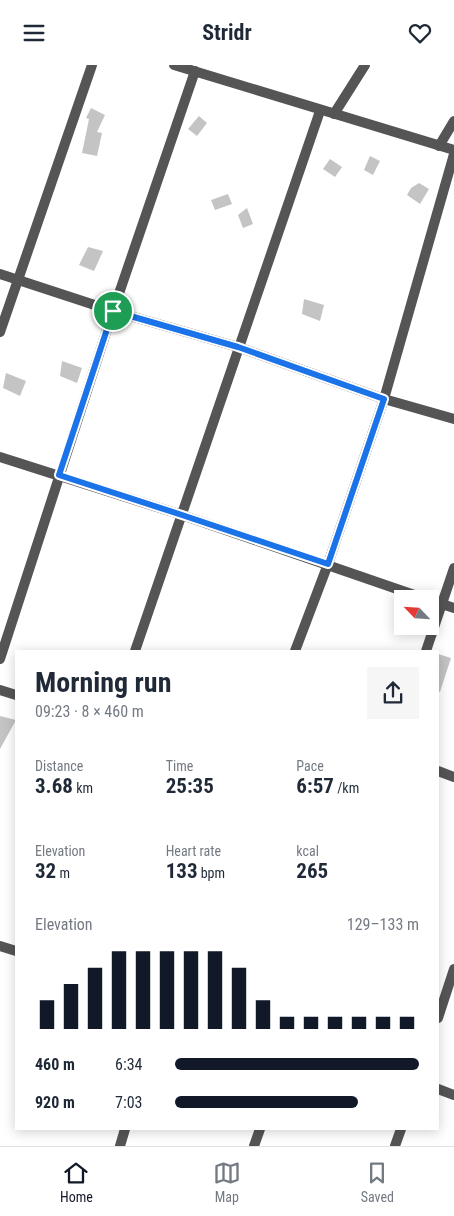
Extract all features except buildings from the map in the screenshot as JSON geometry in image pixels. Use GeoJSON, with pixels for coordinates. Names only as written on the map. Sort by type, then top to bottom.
{"type":"FeatureCollection","features":[{"type":"Feature","properties":{"kind":"street"},"geometry":{"type":"LineString","coordinates":[[0,332],[92,65]]}},
{"type":"Feature","properties":{"kind":"street"},"geometry":{"type":"LineString","coordinates":[[175,65],[454,152],[384,399],[328,564],[295,650]]}},
{"type":"Feature","properties":{"kind":"street"},"geometry":{"type":"LineString","coordinates":[[334,114],[365,65]]}},
{"type":"Feature","properties":{"kind":"street"},"geometry":{"type":"LineString","coordinates":[[0,659],[113,311],[195,71]]}},
{"type":"Feature","properties":{"kind":"street"},"geometry":{"type":"LineString","coordinates":[[135,650],[320,111]]}},
{"type":"Feature","properties":{"kind":"street"},"geometry":{"type":"LineString","coordinates":[[439,146],[454,121]]}},
{"type":"Feature","properties":{"kind":"street"},"geometry":{"type":"LineString","coordinates":[[0,274],[113,311],[238,347],[384,399],[454,419]]}},
{"type":"Feature","properties":{"kind":"street"},"geometry":{"type":"LineString","coordinates":[[0,457],[182,515],[401,590]]}},
{"type":"Feature","properties":{"kind":"street"},"geometry":{"type":"LineString","coordinates":[[426,650],[454,568]]}},
{"type":"Feature","properties":{"kind":"street"},"geometry":{"type":"LineString","coordinates":[[441,604],[454,608]]}},
{"type":"Feature","properties":{"kind":"street"},"geometry":{"type":"LineString","coordinates":[[0,690],[15,695]]}},
{"type":"Feature","properties":{"kind":"street"},"geometry":{"type":"LineString","coordinates":[[439,771],[454,777]]}},
{"type":"Feature","properties":{"kind":"street"},"geometry":{"type":"LineString","coordinates":[[0,946],[15,951]]}},
{"type":"Feature","properties":{"kind":"street"},"geometry":{"type":"LineString","coordinates":[[439,1015],[454,969]]}},
{"type":"Feature","properties":{"kind":"street"},"geometry":{"type":"LineString","coordinates":[[439,1089],[454,1095]]}},
{"type":"Feature","properties":{"kind":"street"},"geometry":{"type":"LineString","coordinates":[[120,1146],[125,1130]]}},
{"type":"Feature","properties":{"kind":"street"},"geometry":{"type":"LineString","coordinates":[[254,1146],[260,1130]]}},
{"type":"Feature","properties":{"kind":"street"},"geometry":{"type":"LineString","coordinates":[[395,1146],[401,1130]]}},
{"type":"Feature","properties":{"kind":"route"},"geometry":{"type":"LineString","coordinates":[[113,311],[238,347],[384,399],[328,564],[59,475],[113,311]]}}]}
